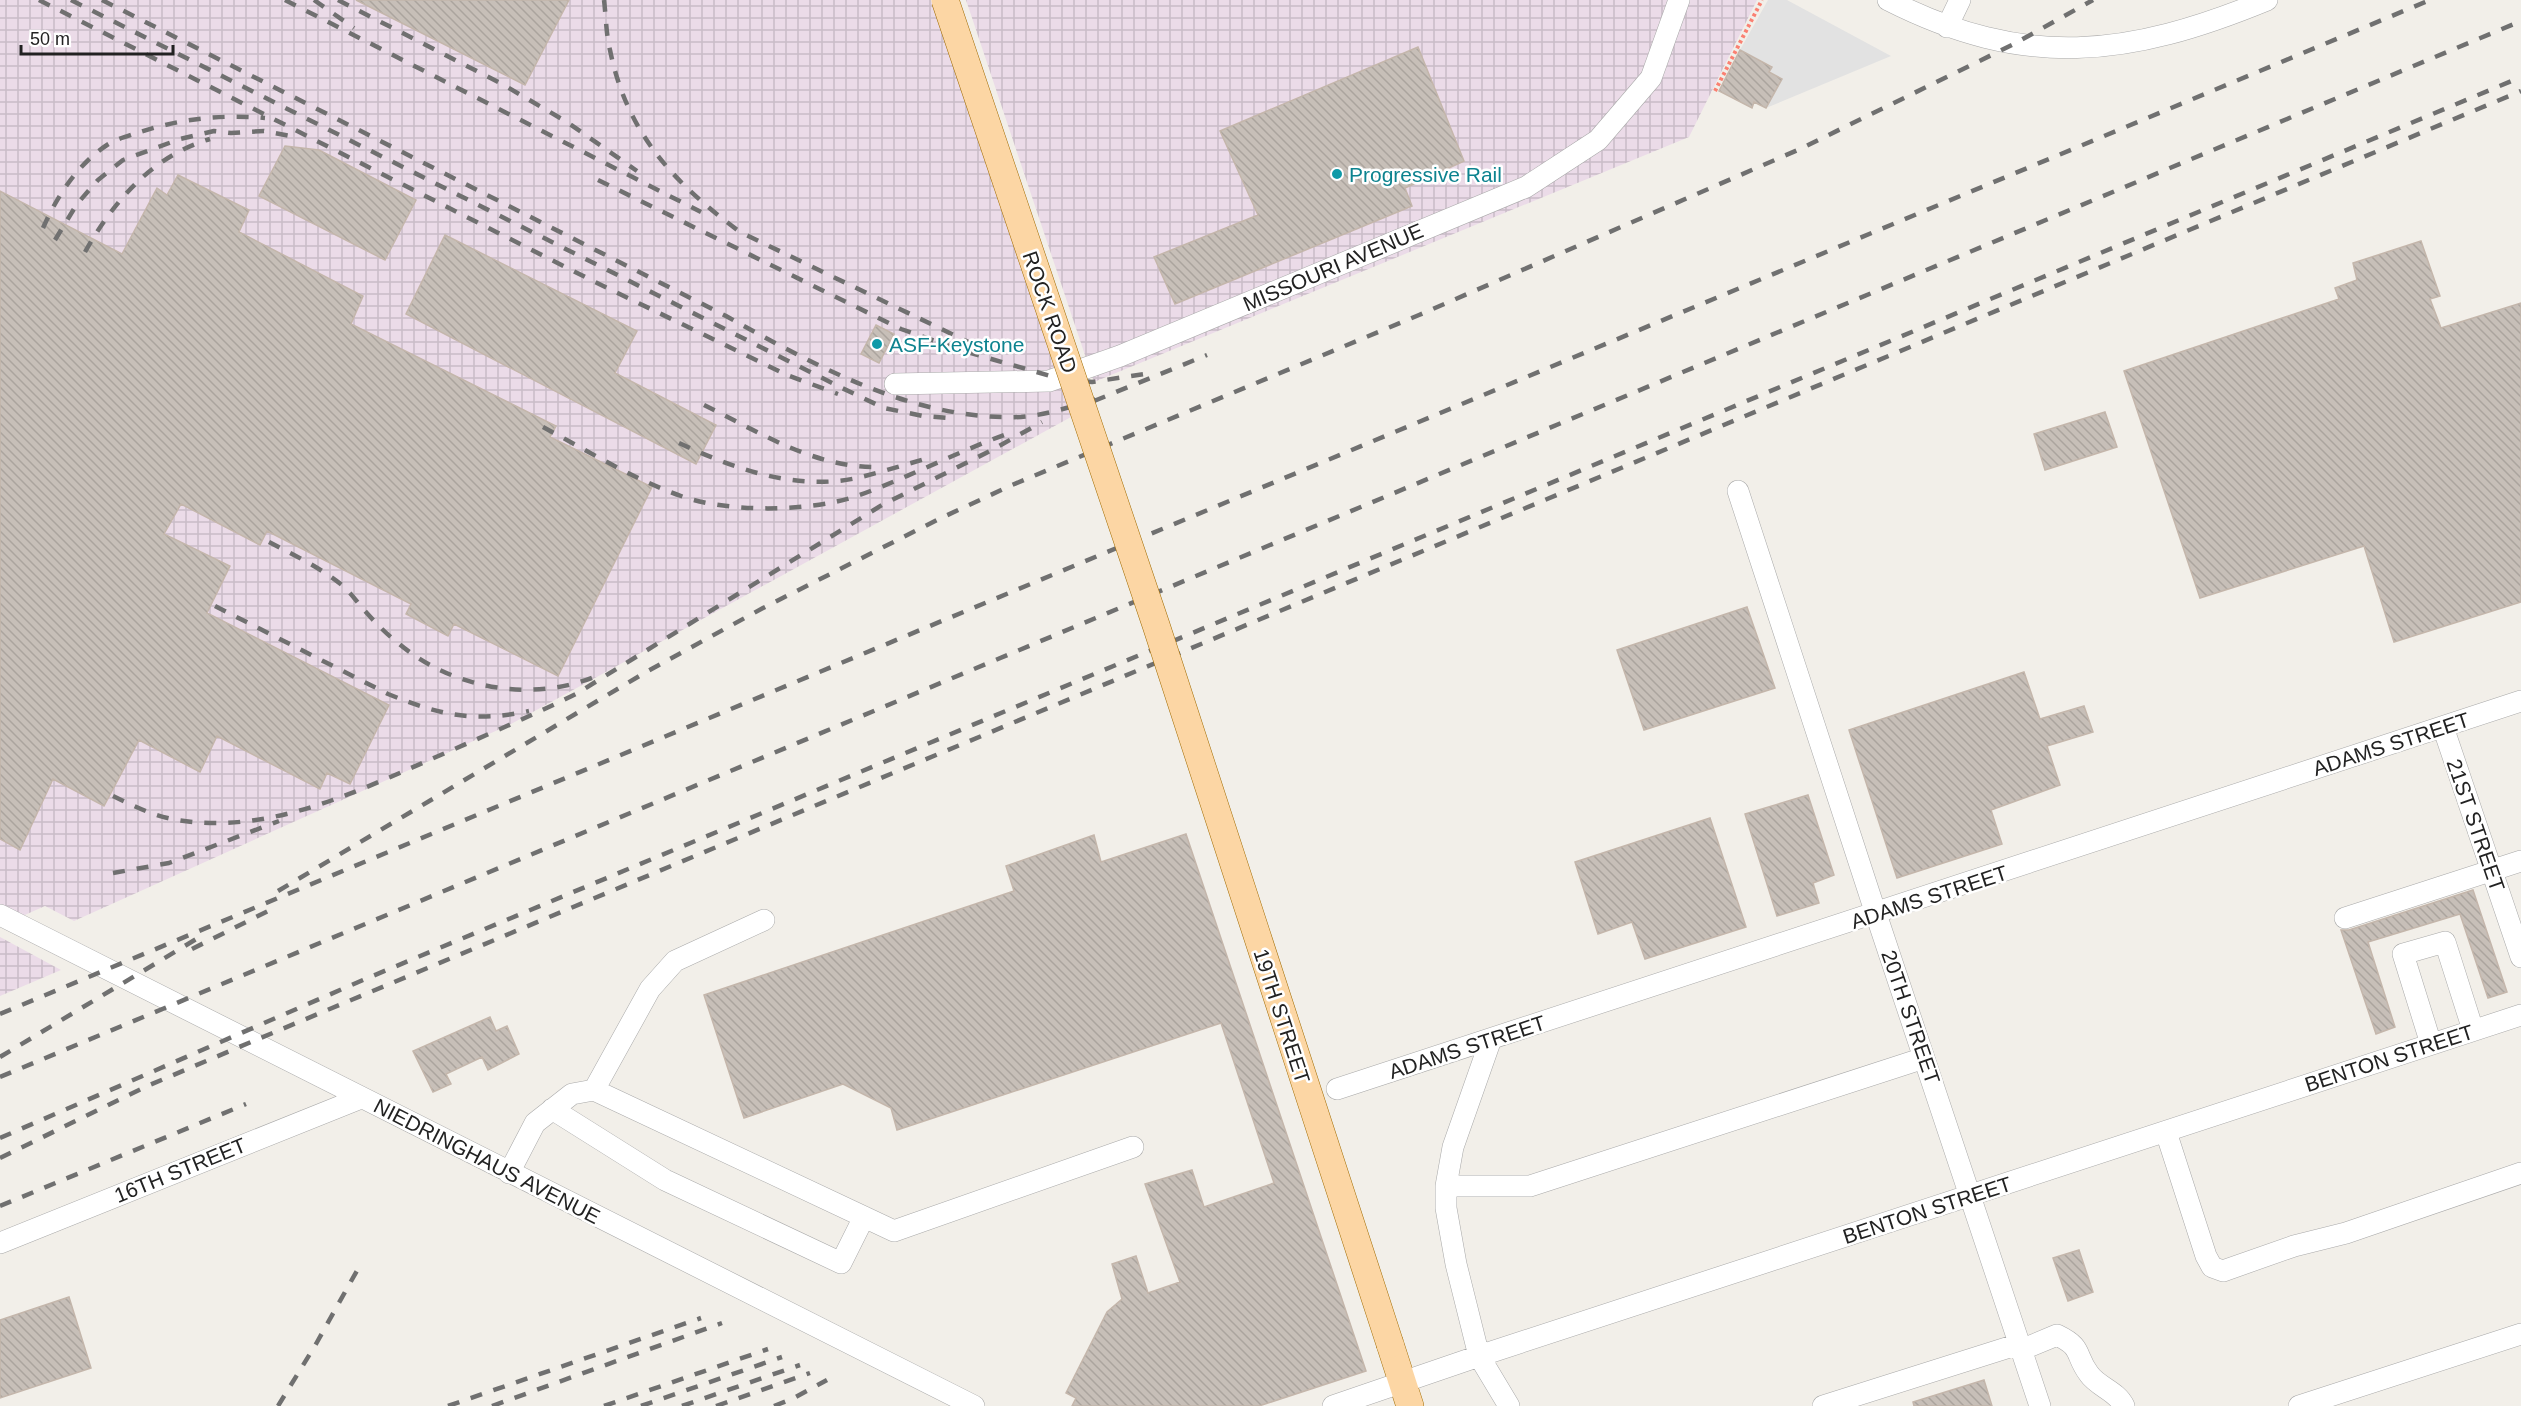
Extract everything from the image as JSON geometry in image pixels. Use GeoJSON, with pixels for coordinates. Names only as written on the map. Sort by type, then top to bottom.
{"type":"FeatureCollection","features":[{"type":"Feature","properties":{"kind":"main road","name":"ROCK ROAD"},"geometry":{"type":"LineString","coordinates":[[945,0],[1156,624]]}},
{"type":"Feature","properties":{"kind":"main road","name":"19TH STREET"},"geometry":{"type":"LineString","coordinates":[[1156,624],[1406,1394]]}},
{"type":"Feature","properties":{"kind":"street","name":"MISSOURI AVENUE"},"geometry":{"type":"LineString","coordinates":[[895,384],[1050,381],[1120,356],[1526,187],[1598,141],[1651,78],[1680,0]]}},
{"type":"Feature","properties":{"kind":"street"},"geometry":{"type":"LineString","coordinates":[[1888,0],[1947,27],[2014,44],[2064,49],[2112,47],[2166,36],[2267,0]]}},
{"type":"Feature","properties":{"kind":"street"},"geometry":{"type":"LineString","coordinates":[[1947,27],[1960,0]]}},
{"type":"Feature","properties":{"kind":"street","name":"20TH STREET"},"geometry":{"type":"LineString","coordinates":[[1738,491],[2040,1406]]}},
{"type":"Feature","properties":{"kind":"street","name":"ADAMS STREET"},"geometry":{"type":"LineString","coordinates":[[1337,1089],[2521,701]]}},
{"type":"Feature","properties":{"kind":"street","name":"21ST STREET"},"geometry":{"type":"LineString","coordinates":[[2443,727],[2521,957]]}},
{"type":"Feature","properties":{"kind":"street"},"geometry":{"type":"LineString","coordinates":[[2345,918],[2521,861]]}},
{"type":"Feature","properties":{"kind":"street","name":"NIEDRINGHAUS AVENUE"},"geometry":{"type":"LineString","coordinates":[[0,915],[974,1406]]}},
{"type":"Feature","properties":{"kind":"street"},"geometry":{"type":"LineString","coordinates":[[594,1090],[650,989],[675,961],[764,920]]}},
{"type":"Feature","properties":{"kind":"street"},"geometry":{"type":"LineString","coordinates":[[2431,1044],[2403,954],[2445,942],[2473,1030]]}},
{"type":"Feature","properties":{"kind":"street","name":"BENTON STREET"},"geometry":{"type":"LineString","coordinates":[[1333,1406],[1406,1394],[1479,1356],[2521,1015]]}},
{"type":"Feature","properties":{"kind":"street"},"geometry":{"type":"LineString","coordinates":[[1491,1039],[1453,1147],[1446,1186],[1449,1231],[1479,1356],[1509,1406]]}},
{"type":"Feature","properties":{"kind":"street"},"geometry":{"type":"LineString","coordinates":[[1446,1186],[1530,1186],[1924,1058]]}},
{"type":"Feature","properties":{"kind":"street"},"geometry":{"type":"LineString","coordinates":[[509,1173],[536,1124],[572,1094],[594,1090],[894,1231],[1133,1147]]}},
{"type":"Feature","properties":{"kind":"street","name":"16TH STREET"},"geometry":{"type":"LineString","coordinates":[[0,1243],[361,1098]]}},
{"type":"Feature","properties":{"kind":"street"},"geometry":{"type":"LineString","coordinates":[[552,1109],[665,1180],[841,1263],[864,1216]]}},
{"type":"Feature","properties":{"kind":"street"},"geometry":{"type":"LineString","coordinates":[[2166,1132],[2206,1256],[2212,1267],[2223,1271],[2294,1246],[2346,1233],[2521,1173]]}},
{"type":"Feature","properties":{"kind":"street"},"geometry":{"type":"LineString","coordinates":[[2299,1406],[2521,1334]]}},
{"type":"Feature","properties":{"kind":"street"},"geometry":{"type":"LineString","coordinates":[[1823,1406],[2057,1335],[2073,1343],[2089,1375],[2120,1399],[2124,1406]]}},
{"type":"Feature","properties":{"kind":"path"},"geometry":{"type":"LineString","coordinates":[[1715,91],[1762,0]]}},
{"type":"Feature","properties":{"kind":"shaded area"},"geometry":{"type":"Polygon","coordinates":[[[0,0],[931,0],[1071,417],[511,724],[74,921],[45,906],[0,926],[0,0]]]}},
{"type":"Feature","properties":{"kind":"shaded area"},"geometry":{"type":"Polygon","coordinates":[[[966,0],[1757,0],[1689,137],[1094,382],[966,0]]]}},
{"type":"Feature","properties":{"kind":"shaded area"},"geometry":{"type":"Polygon","coordinates":[[[1768,0],[1787,0],[1891,56],[1766,108],[1781,79],[1769,72],[1772,66],[1740,50],[1768,0]]]}},
{"type":"Feature","properties":{"kind":"shaded area"},"geometry":{"type":"Polygon","coordinates":[[[0,937],[61,970],[0,996],[0,937]]]}},
{"type":"Feature","properties":{"kind":"building"},"geometry":{"type":"Polygon","coordinates":[[[356,0],[569,0],[525,85],[356,0]]]}},
{"type":"Feature","properties":{"kind":"building","name":"Progressive Rail"},"geometry":{"type":"Polygon","coordinates":[[[1418,47],[1464,161],[1405,188],[1412,206],[1175,304],[1154,257],[1258,215],[1220,131],[1418,47]]]}},
{"type":"Feature","properties":{"kind":"building"},"geometry":{"type":"Polygon","coordinates":[[[1740,50],[1772,67],[1769,72],[1782,79],[1766,108],[1754,102],[1752,108],[1719,91],[1740,50]]]}},
{"type":"Feature","properties":{"kind":"building"},"geometry":{"type":"Polygon","coordinates":[[[285,146],[319,150],[416,200],[385,260],[259,196],[285,146]]]}},
{"type":"Feature","properties":{"kind":"building"},"geometry":{"type":"Polygon","coordinates":[[[178,175],[249,210],[239,232],[363,296],[351,324],[556,426],[550,437],[652,487],[558,676],[454,624],[448,636],[406,614],[411,604],[267,531],[260,545],[181,504],[164,534],[230,566],[207,613],[389,705],[350,784],[327,773],[320,789],[217,736],[200,772],[139,740],[104,806],[53,779],[20,850],[0,839],[0,191],[122,254],[157,188],[167,195],[178,175]]]}},
{"type":"Feature","properties":{"kind":"building"},"geometry":{"type":"Polygon","coordinates":[[[445,235],[637,331],[615,373],[716,425],[696,464],[406,314],[445,235]]]}},
{"type":"Feature","properties":{"kind":"building"},"geometry":{"type":"Polygon","coordinates":[[[2421,241],[2440,296],[2430,299],[2441,328],[2521,303],[2521,602],[2394,642],[2364,546],[2200,598],[2124,371],[2339,299],[2335,288],[2357,280],[2353,263],[2421,241]]]}},
{"type":"Feature","properties":{"kind":"building","name":"ASF-Keystone"},"geometry":{"type":"Polygon","coordinates":[[[876,325],[894,334],[879,363],[861,354],[876,325]]]}},
{"type":"Feature","properties":{"kind":"building"},"geometry":{"type":"Polygon","coordinates":[[[2105,412],[2117,447],[2045,470],[2034,434],[2105,412]]]}},
{"type":"Feature","properties":{"kind":"building"},"geometry":{"type":"Polygon","coordinates":[[[1747,607],[1775,688],[1644,730],[1617,650],[1747,607]]]}},
{"type":"Feature","properties":{"kind":"building"},"geometry":{"type":"Polygon","coordinates":[[[2024,672],[2040,719],[2084,706],[2093,732],[2047,746],[2060,785],[1991,810],[2002,844],[1897,878],[1849,730],[2024,672]]]}},
{"type":"Feature","properties":{"kind":"building"},"geometry":{"type":"Polygon","coordinates":[[[1808,795],[1834,875],[1813,883],[1819,903],[1777,916],[1745,814],[1808,795]]]}},
{"type":"Feature","properties":{"kind":"building"},"geometry":{"type":"Polygon","coordinates":[[[1710,818],[1746,927],[1645,959],[1632,922],[1598,934],[1575,862],[1710,818]]]}},
{"type":"Feature","properties":{"kind":"building"},"geometry":{"type":"Polygon","coordinates":[[[1186,834],[1366,1371],[1259,1406],[1072,1406],[1076,1398],[1066,1393],[1107,1312],[1122,1299],[1112,1264],[1136,1256],[1148,1293],[1180,1282],[1145,1184],[1192,1170],[1204,1207],[1274,1183],[1221,1023],[897,1130],[891,1108],[843,1084],[744,1118],[704,995],[1014,891],[1006,866],[1094,835],[1101,862],[1186,834]]]}},
{"type":"Feature","properties":{"kind":"building"},"geometry":{"type":"Polygon","coordinates":[[[2473,890],[2507,992],[2488,998],[2460,914],[2368,942],[2395,1027],[2376,1034],[2341,930],[2349,930],[2473,890]]]}},
{"type":"Feature","properties":{"kind":"building"},"geometry":{"type":"Polygon","coordinates":[[[490,1017],[496,1031],[507,1026],[519,1054],[488,1070],[482,1057],[446,1074],[451,1084],[433,1092],[413,1051],[490,1017]]]}},
{"type":"Feature","properties":{"kind":"building"},"geometry":{"type":"Polygon","coordinates":[[[2079,1250],[2093,1292],[2068,1301],[2053,1258],[2079,1250]]]}},
{"type":"Feature","properties":{"kind":"building"},"geometry":{"type":"Polygon","coordinates":[[[69,1297],[91,1368],[0,1398],[0,1320],[69,1297]]]}},
{"type":"Feature","properties":{"kind":"building"},"geometry":{"type":"Polygon","coordinates":[[[1984,1380],[1992,1406],[1914,1406],[1913,1402],[1984,1380]]]}},
{"type":"Feature","properties":{"kind":"railway"},"geometry":{"type":"LineString","coordinates":[[39,0],[593,281],[787,375],[838,394]]}},
{"type":"Feature","properties":{"kind":"railway"},"geometry":{"type":"LineString","coordinates":[[71,0],[842,388],[884,408],[923,416],[948,418]]}},
{"type":"Feature","properties":{"kind":"railway"},"geometry":{"type":"LineString","coordinates":[[102,0],[795,353],[867,387],[942,410],[981,416],[1031,416],[1101,398]]}},
{"type":"Feature","properties":{"kind":"railway"},"geometry":{"type":"LineString","coordinates":[[285,0],[701,212]]}},
{"type":"Feature","properties":{"kind":"railway"},"geometry":{"type":"LineString","coordinates":[[314,0],[354,28]]}},
{"type":"Feature","properties":{"kind":"railway"},"geometry":{"type":"LineString","coordinates":[[338,0],[502,84],[567,122],[637,171]]}},
{"type":"Feature","properties":{"kind":"railway"},"geometry":{"type":"LineString","coordinates":[[604,0],[610,50],[628,107],[641,132],[657,154],[694,195],[740,232],[987,351]]}},
{"type":"Feature","properties":{"kind":"railway"},"geometry":{"type":"LineString","coordinates":[[278,891],[646,672],[763,608],[939,519],[1012,485],[1419,315],[1800,149],[2014,44],[2093,0]]}},
{"type":"Feature","properties":{"kind":"railway"},"geometry":{"type":"LineString","coordinates":[[0,1014],[2430,0]]}},
{"type":"Feature","properties":{"kind":"railway"},"geometry":{"type":"LineString","coordinates":[[0,1077],[2521,21]]}},
{"type":"Feature","properties":{"kind":"railway"},"geometry":{"type":"LineString","coordinates":[[0,1138],[363,980],[2521,77]]}},
{"type":"Feature","properties":{"kind":"railway"},"geometry":{"type":"LineString","coordinates":[[0,1158],[145,1087],[251,1042],[2521,91]]}},
{"type":"Feature","properties":{"kind":"railway"},"geometry":{"type":"LineString","coordinates":[[43,228],[69,182],[87,161],[114,141],[184,121],[216,117],[265,118]]}},
{"type":"Feature","properties":{"kind":"railway"},"geometry":{"type":"LineString","coordinates":[[55,240],[77,204],[98,180],[123,160],[180,139],[214,131],[231,133],[264,131],[295,137]]}},
{"type":"Feature","properties":{"kind":"railway"},"geometry":{"type":"LineString","coordinates":[[85,252],[108,216],[136,183],[170,157],[210,139]]}},
{"type":"Feature","properties":{"kind":"railway"},"geometry":{"type":"LineString","coordinates":[[598,180],[901,329],[967,352],[1054,377],[1092,382],[1144,374]]}},
{"type":"Feature","properties":{"kind":"railway"},"geometry":{"type":"LineString","coordinates":[[1094,401],[1207,355]]}},
{"type":"Feature","properties":{"kind":"railway"},"geometry":{"type":"LineString","coordinates":[[704,405],[767,437],[811,455],[833,462],[880,467]]}},
{"type":"Feature","properties":{"kind":"railway"},"geometry":{"type":"LineString","coordinates":[[113,796],[149,812],[172,819],[206,823],[239,822],[303,810],[366,787],[576,694],[882,505],[992,450],[1042,422]]}},
{"type":"Feature","properties":{"kind":"railway"},"geometry":{"type":"LineString","coordinates":[[543,427],[628,473],[663,489],[700,502],[745,508],[793,508],[857,496],[1004,435]]}},
{"type":"Feature","properties":{"kind":"railway"},"geometry":{"type":"LineString","coordinates":[[679,443],[744,469],[811,482],[857,478],[932,457]]}},
{"type":"Feature","properties":{"kind":"railway"},"geometry":{"type":"LineString","coordinates":[[269,542],[335,579],[384,631],[418,658],[441,671],[465,680],[517,689],[543,689],[569,685],[594,677]]}},
{"type":"Feature","properties":{"kind":"railway"},"geometry":{"type":"LineString","coordinates":[[215,606],[388,694],[424,707],[457,715],[473,716],[509,715],[529,711]]}},
{"type":"Feature","properties":{"kind":"railway"},"geometry":{"type":"LineString","coordinates":[[113,873],[169,863],[279,821]]}},
{"type":"Feature","properties":{"kind":"railway"},"geometry":{"type":"LineString","coordinates":[[192,949],[272,909]]}},
{"type":"Feature","properties":{"kind":"railway"},"geometry":{"type":"LineString","coordinates":[[0,1057],[198,938]]}},
{"type":"Feature","properties":{"kind":"railway"},"geometry":{"type":"LineString","coordinates":[[0,1206],[246,1104]]}},
{"type":"Feature","properties":{"kind":"railway"},"geometry":{"type":"LineString","coordinates":[[278,1406],[359,1267]]}},
{"type":"Feature","properties":{"kind":"railway"},"geometry":{"type":"LineString","coordinates":[[448,1406],[701,1318]]}},
{"type":"Feature","properties":{"kind":"railway"},"geometry":{"type":"LineString","coordinates":[[492,1406],[722,1323]]}},
{"type":"Feature","properties":{"kind":"railway"},"geometry":{"type":"LineString","coordinates":[[604,1406],[768,1349]]}},
{"type":"Feature","properties":{"kind":"railway"},"geometry":{"type":"LineString","coordinates":[[641,1406],[782,1357]]}},
{"type":"Feature","properties":{"kind":"railway"},"geometry":{"type":"LineString","coordinates":[[682,1406],[800,1365]]}},
{"type":"Feature","properties":{"kind":"railway"},"geometry":{"type":"LineString","coordinates":[[716,1406],[810,1373]]}},
{"type":"Feature","properties":{"kind":"railway"},"geometry":{"type":"LineString","coordinates":[[774,1406],[827,1380]]}},
{"type":"Feature","properties":{"kind":"place","name":"Progressive Rail"},"geometry":{"type":"Point","coordinates":[1337,174]}},
{"type":"Feature","properties":{"kind":"place","name":"ASF-Keystone"},"geometry":{"type":"Point","coordinates":[877,344]}}]}
